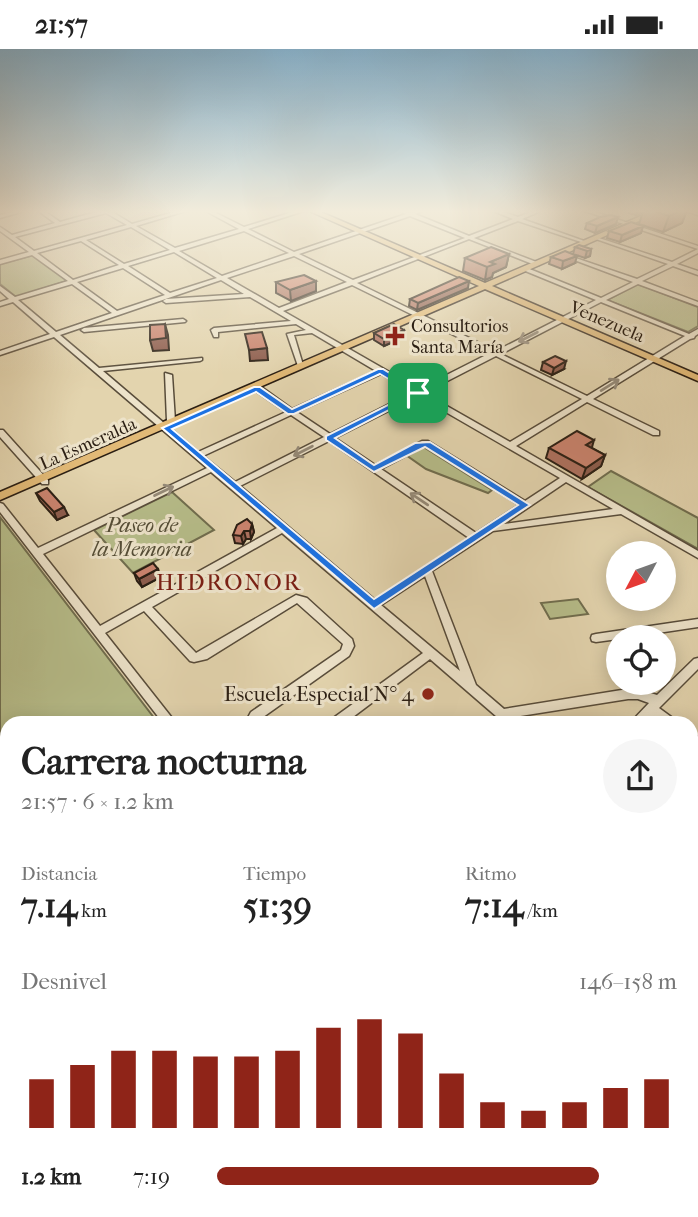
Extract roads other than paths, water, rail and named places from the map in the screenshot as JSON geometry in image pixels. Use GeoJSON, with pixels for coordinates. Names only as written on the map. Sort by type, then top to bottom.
{"type":"FeatureCollection","features":[{"type":"Feature","properties":{"kind":"main road","name":"Venezuela"},"geometry":{"type":"LineString","coordinates":[[435,265],[698,378]]}},
{"type":"Feature","properties":{"kind":"main road","name":"La Esmeralda"},"geometry":{"type":"LineString","coordinates":[[0,496],[44,480],[300,365],[536,265]]}},
{"type":"Feature","properties":{"kind":"main road","name":"La Esmeralda"},"geometry":{"type":"LineString","coordinates":[[167,425],[257,389],[343,348]]}},
{"type":"Feature","properties":{"kind":"main road","name":"La Esmeralda"},"geometry":{"type":"LineString","coordinates":[[0,504],[44,480]]}},
{"type":"Feature","properties":{"kind":"street"},"geometry":{"type":"LineString","coordinates":[[48,265],[117,314]]}},
{"type":"Feature","properties":{"kind":"street"},"geometry":{"type":"LineString","coordinates":[[0,304],[129,265]]}},
{"type":"Feature","properties":{"kind":"street"},"geometry":{"type":"LineString","coordinates":[[199,265],[698,555]]}},
{"type":"Feature","properties":{"kind":"street"},"geometry":{"type":"LineString","coordinates":[[0,353],[262,265]]}},
{"type":"Feature","properties":{"kind":"street"},"geometry":{"type":"LineString","coordinates":[[315,265],[656,433]]}},
{"type":"Feature","properties":{"kind":"street"},"geometry":{"type":"LineString","coordinates":[[278,311],[398,265]]}},
{"type":"Feature","properties":{"kind":"street"},"geometry":{"type":"LineString","coordinates":[[590,265],[698,304]]}},
{"type":"Feature","properties":{"kind":"street"},"geometry":{"type":"LineString","coordinates":[[234,486],[671,265]]}},
{"type":"Feature","properties":{"kind":"street"},"geometry":{"type":"LineString","coordinates":[[673,265],[698,273]]}},
{"type":"Feature","properties":{"kind":"street"},"geometry":{"type":"LineString","coordinates":[[124,266],[170,296]]}},
{"type":"Feature","properties":{"kind":"street"},"geometry":{"type":"LineString","coordinates":[[525,269],[694,337]]}},
{"type":"Feature","properties":{"kind":"street"},"geometry":{"type":"LineString","coordinates":[[0,288],[167,425],[213,468],[503,714],[638,694],[655,705],[664,716]]}},
{"type":"Feature","properties":{"kind":"street"},"geometry":{"type":"LineString","coordinates":[[150,303],[251,295]]}},
{"type":"Feature","properties":{"kind":"street"},"geometry":{"type":"LineString","coordinates":[[66,331],[183,321]]}},
{"type":"Feature","properties":{"kind":"street"},"geometry":{"type":"LineString","coordinates":[[216,335],[215,330],[298,322]]}},
{"type":"Feature","properties":{"kind":"street"},"geometry":{"type":"LineString","coordinates":[[300,365],[290,334],[313,331]]}},
{"type":"Feature","properties":{"kind":"street"},"geometry":{"type":"LineString","coordinates":[[510,446],[652,359],[694,337],[698,331]]}},
{"type":"Feature","properties":{"kind":"street"},"geometry":{"type":"LineString","coordinates":[[97,370],[200,359]]}},
{"type":"Feature","properties":{"kind":"street"},"geometry":{"type":"LineString","coordinates":[[198,455],[381,371]]}},
{"type":"Feature","properties":{"kind":"street"},"geometry":{"type":"LineString","coordinates":[[167,425],[168,375]]}},
{"type":"Feature","properties":{"kind":"street"},"geometry":{"type":"LineString","coordinates":[[257,389],[476,538]]}},
{"type":"Feature","properties":{"kind":"street"},"geometry":{"type":"LineString","coordinates":[[0,432],[44,480]]}},
{"type":"Feature","properties":{"kind":"street"},"geometry":{"type":"LineString","coordinates":[[374,469],[425,443],[525,505]]}},
{"type":"Feature","properties":{"kind":"street"},"geometry":{"type":"LineString","coordinates":[[37,553],[213,468]]}},
{"type":"Feature","properties":{"kind":"street"},"geometry":{"type":"LineString","coordinates":[[374,605],[566,478]]}},
{"type":"Feature","properties":{"kind":"street"},"geometry":{"type":"LineString","coordinates":[[0,504],[165,716]]}},
{"type":"Feature","properties":{"kind":"street"},"geometry":{"type":"LineString","coordinates":[[490,529],[622,511]]}},
{"type":"Feature","properties":{"kind":"street"},"geometry":{"type":"LineString","coordinates":[[99,632],[284,528]]}},
{"type":"Feature","properties":{"kind":"street"},"geometry":{"type":"LineString","coordinates":[[427,570],[472,688]]}},
{"type":"Feature","properties":{"kind":"street"},"geometry":{"type":"LineString","coordinates":[[145,606],[194,658],[203,656],[296,599],[303,601],[348,642],[345,653],[255,716]]}},
{"type":"Feature","properties":{"kind":"street"},"geometry":{"type":"LineString","coordinates":[[596,638],[698,623]]}},
{"type":"Feature","properties":{"kind":"street"},"geometry":{"type":"LineString","coordinates":[[346,716],[430,653]]}},
{"type":"Feature","properties":{"kind":"street"},"geometry":{"type":"LineString","coordinates":[[643,716],[698,662]]}},
{"type":"Feature","properties":{"kind":"place","name":"Consultorios Santa María"},"geometry":{"type":"Point","coordinates":[395,336]}},
{"type":"Feature","properties":{"kind":"place","name":"Escuela Especial N° 4"},"geometry":{"type":"Point","coordinates":[428,694]}},
{"type":"Feature","properties":{"kind":"district","name":"HIDRONOR"},"geometry":{"type":"Point","coordinates":[229,582]}},
{"type":"Feature","properties":{"kind":"park label","name":"Paseo de la Memoria"},"geometry":{"type":"Point","coordinates":[142,537]}}]}
